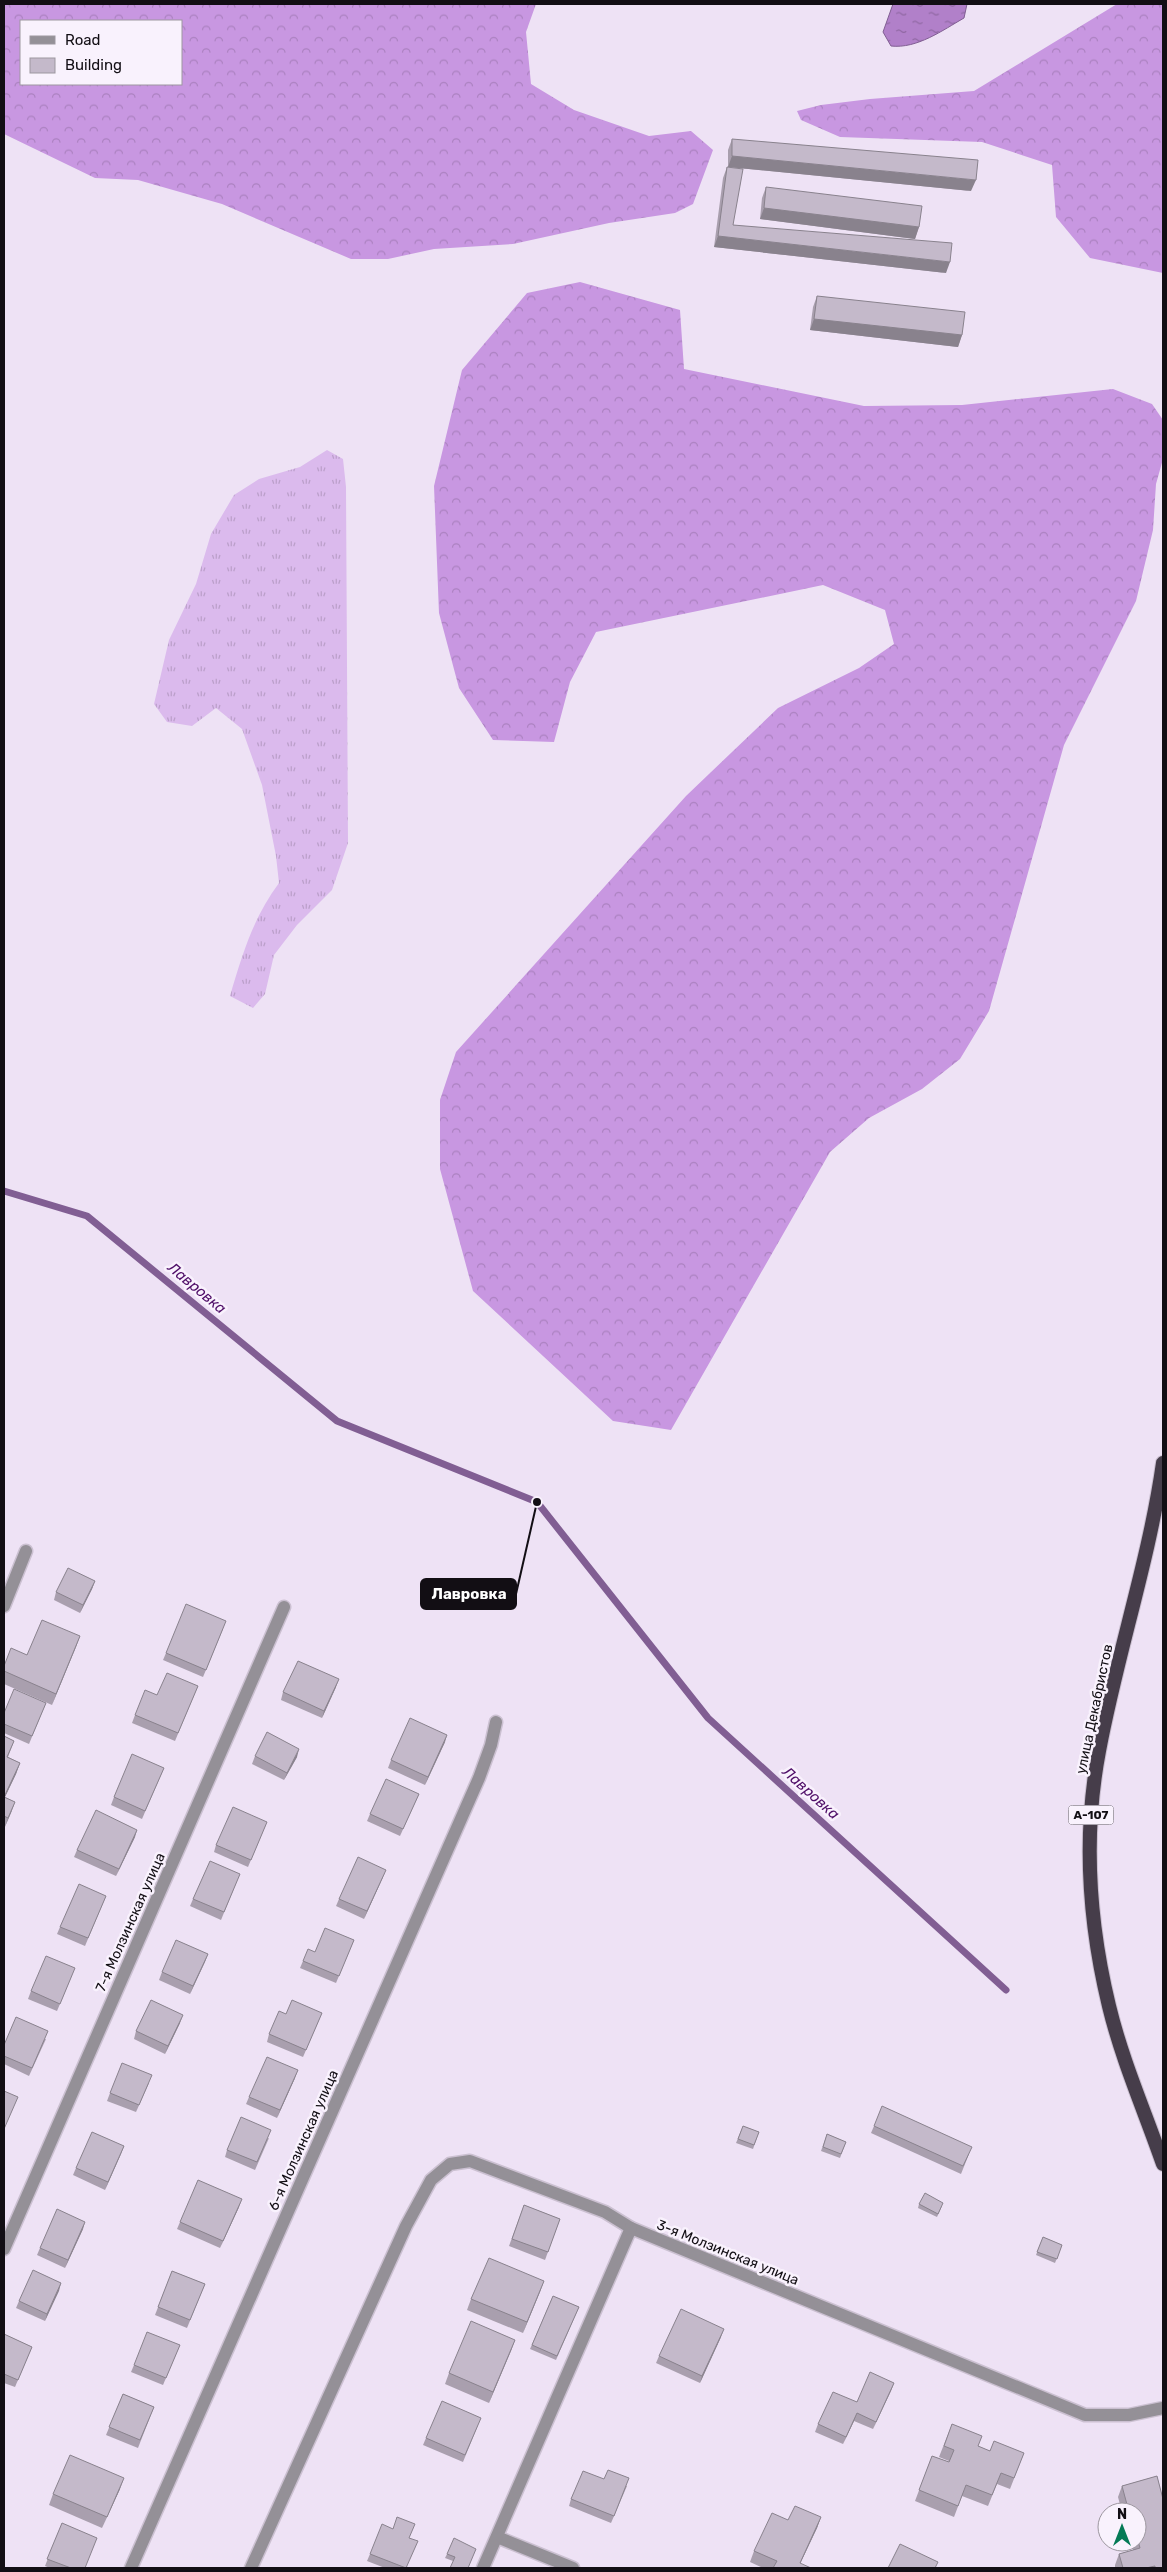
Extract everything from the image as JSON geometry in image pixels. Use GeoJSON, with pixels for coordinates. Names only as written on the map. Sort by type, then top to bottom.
{"type":"FeatureCollection","features":[{"type":"Feature","properties":{"kind":"highway","name":"улица Декабристов"},"geometry":{"type":"LineString","coordinates":[[1163,1464],[1149,1546],[1119,1660],[1098,1752],[1091,1816],[1091,1893],[1098,1948],[1110,2008],[1163,2164]]}},
{"type":"Feature","properties":{"kind":"street"},"geometry":{"type":"LineString","coordinates":[[4,1606],[26,1552]]}},
{"type":"Feature","properties":{"kind":"street","name":"7-я Молзинская улица"},"geometry":{"type":"LineString","coordinates":[[4,2249],[284,1607]]}},
{"type":"Feature","properties":{"kind":"street","name":"6-я Молзинская улица"},"geometry":{"type":"LineString","coordinates":[[131,2568],[479,1778],[491,1745],[496,1722]]}},
{"type":"Feature","properties":{"kind":"street"},"geometry":{"type":"LineString","coordinates":[[251,2568],[406,2226],[431,2180],[450,2164],[470,2161],[605,2212],[631,2228],[483,2568]]}},
{"type":"Feature","properties":{"kind":"street","name":"3-я Молзинская улица"},"geometry":{"type":"LineString","coordinates":[[631,2228],[1085,2415],[1129,2415],[1163,2408]]}},
{"type":"Feature","properties":{"kind":"street"},"geometry":{"type":"LineString","coordinates":[[498,2537],[573,2568]]}},
{"type":"Feature","properties":{"kind":"green space"},"geometry":{"type":"Polygon","coordinates":[[[4,4],[536,4],[526,32],[531,84],[574,110],[649,136],[691,131],[713,150],[693,204],[675,213],[609,223],[513,244],[434,249],[388,259],[351,259],[222,204],[138,180],[95,178],[4,134],[4,4]]]}},
{"type":"Feature","properties":{"kind":"green space"},"geometry":{"type":"Polygon","coordinates":[[[1117,4],[1163,4],[1163,273],[1090,258],[1056,217],[1052,165],[982,142],[840,137],[801,120],[797,111],[821,105],[870,99],[974,91],[1117,4]]]}},
{"type":"Feature","properties":{"kind":"green space"},"geometry":{"type":"Polygon","coordinates":[[[580,282],[680,310],[684,369],[864,406],[962,405],[1113,389],[1152,404],[1163,420],[1163,459],[1156,484],[1153,530],[1136,601],[1064,745],[989,1011],[960,1059],[922,1089],[869,1118],[830,1152],[671,1430],[613,1421],[473,1291],[440,1169],[440,1100],[456,1052],[686,796],[778,708],[859,668],[894,644],[885,610],[823,585],[596,632],[570,682],[554,742],[493,740],[459,688],[439,613],[434,486],[462,370],[527,293],[580,282]]]}},
{"type":"Feature","properties":{"kind":"green space"},"geometry":{"type":"Polygon","coordinates":[[[327,450],[343,459],[346,487],[348,843],[332,890],[297,925],[274,955],[265,994],[253,1008],[230,996],[255,923],[279,883],[276,856],[262,785],[242,729],[216,708],[192,726],[167,722],[154,704],[169,640],[196,584],[211,534],[234,495],[259,479],[300,467],[327,450]]]}},
{"type":"Feature","properties":{"kind":"water"},"geometry":{"type":"Polygon","coordinates":[[[893,4],[967,4],[964,18],[939,33],[910,45],[891,46],[883,32],[893,4]]]}},
{"type":"Feature","properties":{"kind":"building"},"geometry":{"type":"Polygon","coordinates":[[[732,139],[978,160],[976,180],[732,156],[732,139]]]}},
{"type":"Feature","properties":{"kind":"building"},"geometry":{"type":"Polygon","coordinates":[[[727,167],[743,169],[733,225],[952,243],[950,262],[718,236],[727,167]]]}},
{"type":"Feature","properties":{"kind":"building"},"geometry":{"type":"Polygon","coordinates":[[[766,187],[922,206],[919,227],[764,208],[766,187]]]}},
{"type":"Feature","properties":{"kind":"building"},"geometry":{"type":"Polygon","coordinates":[[[817,296],[965,312],[962,335],[814,319],[817,296]]]}},
{"type":"Feature","properties":{"kind":"building"},"geometry":{"type":"Polygon","coordinates":[[[68,1568],[95,1581],[83,1605],[56,1592],[68,1568]]]}},
{"type":"Feature","properties":{"kind":"building"},"geometry":{"type":"Polygon","coordinates":[[[186,1604],[226,1621],[206,1670],[166,1653],[186,1604]]]}},
{"type":"Feature","properties":{"kind":"building"},"geometry":{"type":"Polygon","coordinates":[[[42,1620],[80,1636],[56,1694],[4,1671],[11,1648],[27,1655],[42,1620]]]}},
{"type":"Feature","properties":{"kind":"building"},"geometry":{"type":"Polygon","coordinates":[[[298,1661],[339,1679],[324,1711],[283,1692],[298,1661]]]}},
{"type":"Feature","properties":{"kind":"building"},"geometry":{"type":"Polygon","coordinates":[[[167,1673],[198,1686],[178,1733],[135,1715],[145,1690],[157,1695],[167,1673]]]}},
{"type":"Feature","properties":{"kind":"building"},"geometry":{"type":"Polygon","coordinates":[[[14,1689],[46,1703],[32,1736],[4,1724],[4,1713],[14,1689]]]}},
{"type":"Feature","properties":{"kind":"building"},"geometry":{"type":"Polygon","coordinates":[[[410,1718],[447,1735],[428,1777],[391,1760],[410,1718]]]}},
{"type":"Feature","properties":{"kind":"building"},"geometry":{"type":"Polygon","coordinates":[[[267,1732],[299,1749],[287,1773],[255,1756],[267,1732]]]}},
{"type":"Feature","properties":{"kind":"building"},"geometry":{"type":"Polygon","coordinates":[[[4,1736],[14,1741],[7,1757],[20,1763],[4,1797],[4,1736]]]}},
{"type":"Feature","properties":{"kind":"building"},"geometry":{"type":"Polygon","coordinates":[[[132,1754],[164,1768],[145,1811],[114,1797],[132,1754]]]}},
{"type":"Feature","properties":{"kind":"building"},"geometry":{"type":"Polygon","coordinates":[[[386,1779],[419,1794],[403,1829],[370,1814],[386,1779]]]}},
{"type":"Feature","properties":{"kind":"building"},"geometry":{"type":"Polygon","coordinates":[[[4,1797],[15,1802],[8,1818],[4,1816],[4,1797]]]}},
{"type":"Feature","properties":{"kind":"building"},"geometry":{"type":"Polygon","coordinates":[[[233,1807],[267,1822],[251,1860],[216,1845],[233,1807]]]}},
{"type":"Feature","properties":{"kind":"building"},"geometry":{"type":"Polygon","coordinates":[[[96,1810],[137,1830],[119,1869],[77,1850],[96,1810]]]}},
{"type":"Feature","properties":{"kind":"building"},"geometry":{"type":"Polygon","coordinates":[[[358,1857],[386,1870],[367,1911],[339,1899],[358,1857]]]}},
{"type":"Feature","properties":{"kind":"building"},"geometry":{"type":"Polygon","coordinates":[[[210,1861],[240,1874],[224,1912],[193,1899],[210,1861]]]}},
{"type":"Feature","properties":{"kind":"building"},"geometry":{"type":"Polygon","coordinates":[[[79,1884],[106,1896],[88,1938],[60,1927],[79,1884]]]}},
{"type":"Feature","properties":{"kind":"building"},"geometry":{"type":"Polygon","coordinates":[[[325,1928],[354,1940],[339,1976],[303,1961],[308,1949],[315,1952],[325,1928]]]}},
{"type":"Feature","properties":{"kind":"building"},"geometry":{"type":"Polygon","coordinates":[[[176,1940],[208,1954],[193,1986],[162,1972],[176,1940]]]}},
{"type":"Feature","properties":{"kind":"building"},"geometry":{"type":"Polygon","coordinates":[[[46,1956],[75,1968],[60,2004],[31,1991],[46,1956]]]}},
{"type":"Feature","properties":{"kind":"building"},"geometry":{"type":"Polygon","coordinates":[[[151,2000],[183,2015],[168,2046],[136,2031],[151,2000]]]}},
{"type":"Feature","properties":{"kind":"building"},"geometry":{"type":"Polygon","coordinates":[[[292,2000],[322,2013],[306,2050],[269,2034],[279,2011],[286,2014],[292,2000]]]}},
{"type":"Feature","properties":{"kind":"building"},"geometry":{"type":"Polygon","coordinates":[[[16,2017],[48,2031],[32,2068],[4,2056],[4,2045],[16,2017]]]}},
{"type":"Feature","properties":{"kind":"building"},"geometry":{"type":"Polygon","coordinates":[[[267,2057],[298,2070],[280,2110],[249,2097],[267,2057]]]}},
{"type":"Feature","properties":{"kind":"building"},"geometry":{"type":"Polygon","coordinates":[[[122,2063],[152,2075],[139,2105],[110,2093],[122,2063]]]}},
{"type":"Feature","properties":{"kind":"building"},"geometry":{"type":"Polygon","coordinates":[[[4,2091],[18,2097],[4,2129],[4,2091]]]}},
{"type":"Feature","properties":{"kind":"building"},"geometry":{"type":"Polygon","coordinates":[[[882,2106],[972,2147],[963,2166],[874,2126],[882,2106]]]}},
{"type":"Feature","properties":{"kind":"building"},"geometry":{"type":"Polygon","coordinates":[[[241,2117],[271,2130],[257,2162],[227,2150],[241,2117]]]}},
{"type":"Feature","properties":{"kind":"building"},"geometry":{"type":"Polygon","coordinates":[[[743,2126],[759,2132],[754,2145],[738,2139],[743,2126]]]}},
{"type":"Feature","properties":{"kind":"building"},"geometry":{"type":"Polygon","coordinates":[[[92,2132],[124,2146],[108,2182],[76,2168],[92,2132]]]}},
{"type":"Feature","properties":{"kind":"building"},"geometry":{"type":"Polygon","coordinates":[[[827,2134],[846,2142],[841,2154],[823,2147],[827,2134]]]}},
{"type":"Feature","properties":{"kind":"building"},"geometry":{"type":"Polygon","coordinates":[[[198,2180],[242,2199],[223,2241],[180,2222],[198,2180]]]}},
{"type":"Feature","properties":{"kind":"building"},"geometry":{"type":"Polygon","coordinates":[[[925,2193],[943,2203],[938,2214],[919,2204],[925,2193]]]}},
{"type":"Feature","properties":{"kind":"building"},"geometry":{"type":"Polygon","coordinates":[[[524,2205],[560,2219],[548,2252],[512,2239],[524,2205]]]}},
{"type":"Feature","properties":{"kind":"building"},"geometry":{"type":"Polygon","coordinates":[[[57,2209],[85,2222],[68,2260],[40,2248],[57,2209]]]}},
{"type":"Feature","properties":{"kind":"building"},"geometry":{"type":"Polygon","coordinates":[[[1043,2237],[1062,2245],[1057,2259],[1037,2252],[1043,2237]]]}},
{"type":"Feature","properties":{"kind":"building"},"geometry":{"type":"Polygon","coordinates":[[[489,2258],[544,2281],[527,2322],[471,2299],[489,2258]]]}},
{"type":"Feature","properties":{"kind":"building"},"geometry":{"type":"Polygon","coordinates":[[[33,2270],[61,2283],[47,2314],[19,2301],[33,2270]]]}},
{"type":"Feature","properties":{"kind":"building"},"geometry":{"type":"Polygon","coordinates":[[[172,2271],[205,2284],[190,2320],[158,2307],[172,2271]]]}},
{"type":"Feature","properties":{"kind":"building"},"geometry":{"type":"Polygon","coordinates":[[[553,2296],[579,2307],[557,2356],[532,2345],[553,2296]]]}},
{"type":"Feature","properties":{"kind":"building"},"geometry":{"type":"Polygon","coordinates":[[[681,2309],[724,2329],[702,2376],[659,2356],[681,2309]]]}},
{"type":"Feature","properties":{"kind":"building"},"geometry":{"type":"Polygon","coordinates":[[[471,2321],[515,2340],[493,2392],[449,2373],[471,2321]]]}},
{"type":"Feature","properties":{"kind":"building"},"geometry":{"type":"Polygon","coordinates":[[[147,2332],[180,2345],[166,2378],[134,2365],[147,2332]]]}},
{"type":"Feature","properties":{"kind":"building"},"geometry":{"type":"Polygon","coordinates":[[[4,2334],[32,2347],[18,2380],[4,2374],[4,2334]]]}},
{"type":"Feature","properties":{"kind":"building"},"geometry":{"type":"Polygon","coordinates":[[[870,2372],[894,2383],[876,2422],[857,2413],[846,2437],[818,2424],[833,2392],[857,2402],[870,2372]]]}},
{"type":"Feature","properties":{"kind":"building"},"geometry":{"type":"Polygon","coordinates":[[[123,2394],[154,2407],[140,2440],[109,2427],[123,2394]]]}},
{"type":"Feature","properties":{"kind":"building"},"geometry":{"type":"Polygon","coordinates":[[[442,2401],[481,2418],[465,2455],[426,2438],[442,2401]]]}},
{"type":"Feature","properties":{"kind":"building"},"geometry":{"type":"Polygon","coordinates":[[[952,2424],[982,2436],[978,2446],[990,2451],[994,2441],[1024,2453],[1014,2478],[1001,2473],[992,2495],[966,2485],[958,2506],[919,2490],[932,2456],[949,2462],[954,2450],[944,2446],[952,2424]]]}},
{"type":"Feature","properties":{"kind":"building"},"geometry":{"type":"Polygon","coordinates":[[[70,2455],[124,2478],[107,2517],[53,2494],[70,2455]]]}},
{"type":"Feature","properties":{"kind":"building"},"geometry":{"type":"Polygon","coordinates":[[[608,2470],[629,2478],[614,2516],[571,2499],[583,2471],[604,2479],[608,2470]]]}},
{"type":"Feature","properties":{"kind":"building"},"geometry":{"type":"Polygon","coordinates":[[[1157,2476],[1163,2499],[1163,2568],[1155,2568],[1155,2566],[1123,2568],[1119,2554],[1147,2552],[1147,2502],[1126,2502],[1122,2486],[1157,2476]]]}},
{"type":"Feature","properties":{"kind":"building"},"geometry":{"type":"Polygon","coordinates":[[[795,2506],[821,2517],[800,2563],[811,2568],[773,2568],[777,2561],[754,2551],[772,2513],[788,2520],[795,2506]]]}},
{"type":"Feature","properties":{"kind":"building"},"geometry":{"type":"Polygon","coordinates":[[[397,2517],[415,2524],[409,2538],[418,2541],[406,2568],[370,2554],[382,2524],[393,2529],[397,2517]]]}},
{"type":"Feature","properties":{"kind":"building"},"geometry":{"type":"Polygon","coordinates":[[[62,2523],[97,2538],[85,2568],[71,2568],[47,2559],[62,2523]]]}},
{"type":"Feature","properties":{"kind":"building"},"geometry":{"type":"Polygon","coordinates":[[[454,2538],[476,2549],[468,2568],[450,2568],[455,2557],[447,2554],[454,2538]]]}},
{"type":"Feature","properties":{"kind":"building"},"geometry":{"type":"Polygon","coordinates":[[[900,2544],[938,2562],[935,2568],[888,2568],[900,2544]]]}},
{"type":"Feature","properties":{"kind":"waterway","name":"Лавровка"},"geometry":{"type":"LineString","coordinates":[[4,1191],[87,1216],[337,1421],[537,1502],[708,1718],[1006,1990]]}},
{"type":"Feature","properties":{"kind":"place","name":"Лавровка"},"geometry":{"type":"Point","coordinates":[537,1502]}}]}
